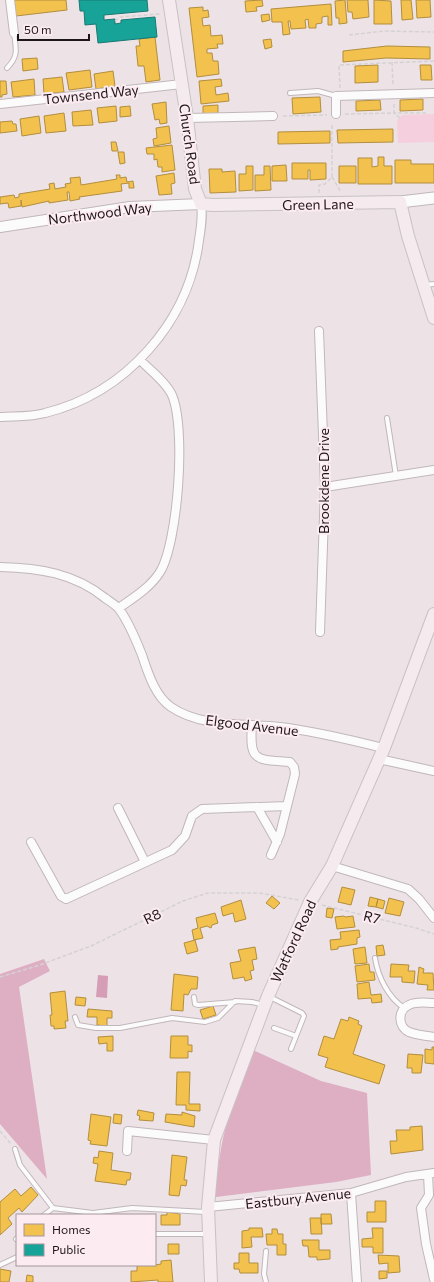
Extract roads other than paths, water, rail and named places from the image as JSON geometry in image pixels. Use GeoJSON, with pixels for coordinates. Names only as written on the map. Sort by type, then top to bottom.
{"type":"FeatureCollection","features":[{"type":"Feature","properties":{"kind":"main road","name":"Church Road"},"geometry":{"type":"LineString","coordinates":[[171,0],[195,189],[201,204]]}},
{"type":"Feature","properties":{"kind":"main road","name":"Green Lane"},"geometry":{"type":"LineString","coordinates":[[201,204],[213,206],[342,204],[400,202],[434,198]]}},
{"type":"Feature","properties":{"kind":"main road"},"geometry":{"type":"LineString","coordinates":[[400,202],[408,236],[428,284],[434,318]]}},
{"type":"Feature","properties":{"kind":"main road","name":"Watford Road"},"geometry":{"type":"LineString","coordinates":[[211,1282],[208,1210],[214,1140],[266,1000],[310,902],[332,866],[381,753],[434,614]]}},
{"type":"Feature","properties":{"kind":"street"},"geometry":{"type":"LineString","coordinates":[[10,0],[14,33]]}},
{"type":"Feature","properties":{"kind":"street","name":"Townsend Way"},"geometry":{"type":"LineString","coordinates":[[0,104],[182,84]]}},
{"type":"Feature","properties":{"kind":"street"},"geometry":{"type":"LineString","coordinates":[[334,115],[338,96],[434,93]]}},
{"type":"Feature","properties":{"kind":"street"},"geometry":{"type":"LineString","coordinates":[[187,118],[273,116]]}},
{"type":"Feature","properties":{"kind":"street"},"geometry":{"type":"LineString","coordinates":[[0,417],[44,414],[74,403],[112,382],[140,360],[163,333],[187,290],[197,258],[202,214],[201,204]]}},
{"type":"Feature","properties":{"kind":"street","name":"Northwood Way"},"geometry":{"type":"LineString","coordinates":[[0,227],[130,207],[201,204]]}},
{"type":"Feature","properties":{"kind":"street","name":"Brookdene Drive"},"geometry":{"type":"LineString","coordinates":[[319,331],[325,487],[320,632]]}},
{"type":"Feature","properties":{"kind":"street"},"geometry":{"type":"LineString","coordinates":[[119,608],[149,585],[160,572],[164,563],[176,512],[180,466],[179,434],[173,397],[168,389],[140,360]]}},
{"type":"Feature","properties":{"kind":"street"},"geometry":{"type":"LineString","coordinates":[[325,487],[434,470]]}},
{"type":"Feature","properties":{"kind":"street","name":"Elgood Avenue"},"geometry":{"type":"LineString","coordinates":[[0,567],[49,571],[73,578],[94,589],[119,608],[137,644],[150,679],[161,698],[170,707],[182,713],[202,720],[252,726],[280,727],[381,753],[434,771]]}},
{"type":"Feature","properties":{"kind":"street"},"geometry":{"type":"LineString","coordinates":[[252,726],[250,746],[254,754],[260,759],[290,762],[294,767],[295,774],[277,842],[271,855]]}},
{"type":"Feature","properties":{"kind":"street"},"geometry":{"type":"LineString","coordinates":[[31,842],[61,896],[66,899],[172,850],[185,836],[192,816],[202,808],[286,806]]}},
{"type":"Feature","properties":{"kind":"street"},"geometry":{"type":"LineString","coordinates":[[257,807],[277,842]]}},
{"type":"Feature","properties":{"kind":"street"},"geometry":{"type":"LineString","coordinates":[[118,808],[145,862]]}},
{"type":"Feature","properties":{"kind":"street"},"geometry":{"type":"LineString","coordinates":[[332,866],[408,889],[420,899],[434,918]]}},
{"type":"Feature","properties":{"kind":"street"},"geometry":{"type":"LineString","coordinates":[[434,1003],[415,1003],[404,1008],[400,1016],[403,1027],[414,1034],[434,1037]]}},
{"type":"Feature","properties":{"kind":"street"},"geometry":{"type":"LineString","coordinates":[[127,1151],[128,1130],[214,1140]]}},
{"type":"Feature","properties":{"kind":"street"},"geometry":{"type":"LineString","coordinates":[[431,1174],[431,1194],[421,1208],[426,1244],[434,1279]]}},
{"type":"Feature","properties":{"kind":"street","name":"Eastbury Avenue"},"geometry":{"type":"LineString","coordinates":[[208,1210],[351,1194],[406,1176],[431,1174]]}},
{"type":"Feature","properties":{"kind":"street"},"geometry":{"type":"LineString","coordinates":[[351,1194],[357,1282]]}},
{"type":"Feature","properties":{"kind":"lane"},"geometry":{"type":"LineString","coordinates":[[7,68],[14,60],[16,54],[14,33]]}},
{"type":"Feature","properties":{"kind":"lane"},"geometry":{"type":"LineString","coordinates":[[290,93],[318,91],[338,96]]}},
{"type":"Feature","properties":{"kind":"lane"},"geometry":{"type":"LineString","coordinates":[[387,418],[396,476]]}},
{"type":"Feature","properties":{"kind":"lane"},"geometry":{"type":"LineString","coordinates":[[375,958],[383,981],[391,996],[404,1008]]}},
{"type":"Feature","properties":{"kind":"lane"},"geometry":{"type":"LineString","coordinates":[[194,997],[195,1004],[198,1005],[266,1000],[302,1013],[304,1016],[291,1049]]}},
{"type":"Feature","properties":{"kind":"lane"},"geometry":{"type":"LineString","coordinates":[[75,1017],[78,1025],[96,1028],[120,1028],[172,1018],[205,1022],[218,1018],[235,1002]]}},
{"type":"Feature","properties":{"kind":"lane"},"geometry":{"type":"LineString","coordinates":[[274,1028],[296,1036]]}},
{"type":"Feature","properties":{"kind":"lane"},"geometry":{"type":"LineString","coordinates":[[15,1149],[20,1165],[53,1208]]}},
{"type":"Feature","properties":{"kind":"lane"},"geometry":{"type":"LineString","coordinates":[[45,1214],[53,1208],[93,1213],[132,1208],[208,1210]]}},
{"type":"Feature","properties":{"kind":"lane"},"geometry":{"type":"LineString","coordinates":[[156,1234],[209,1234]]}},
{"type":"Feature","properties":{"kind":"lane"},"geometry":{"type":"LineString","coordinates":[[266,1251],[264,1274],[266,1282]]}},
{"type":"Feature","properties":{"kind":"lane"},"geometry":{"type":"LineString","coordinates":[[0,1266],[16,1258]]}}]}
